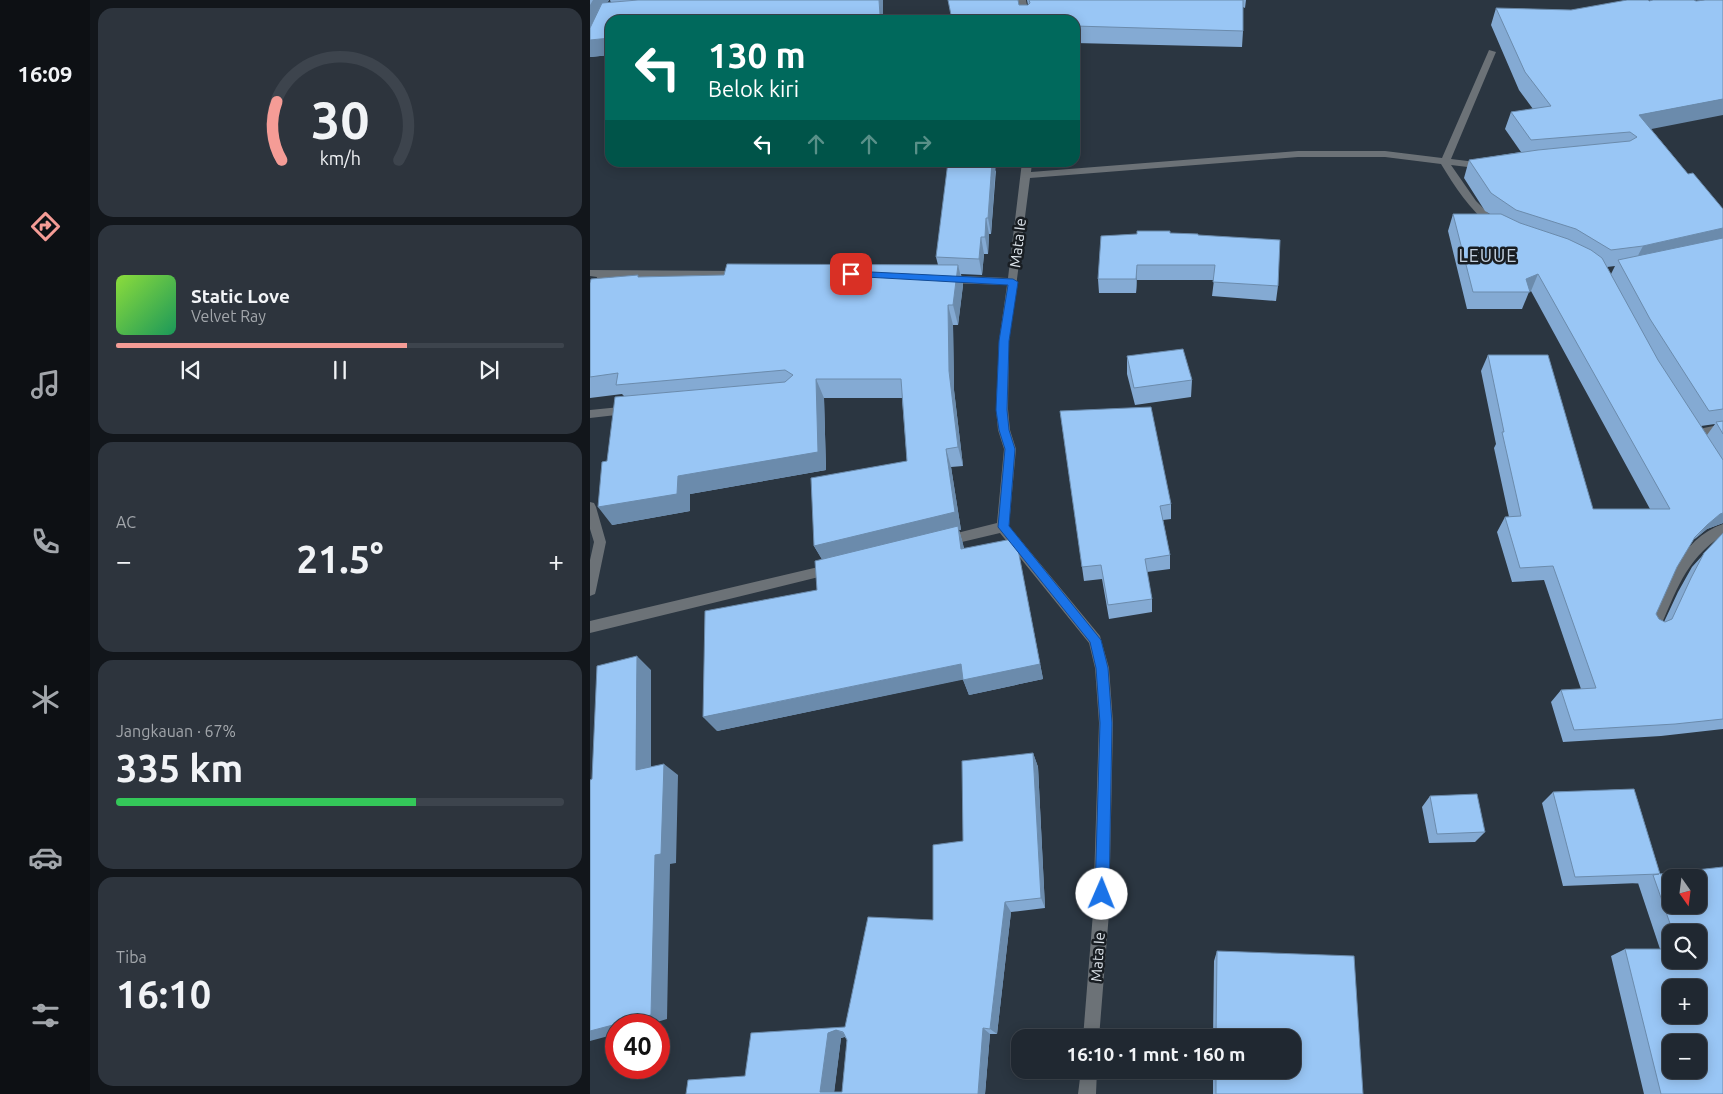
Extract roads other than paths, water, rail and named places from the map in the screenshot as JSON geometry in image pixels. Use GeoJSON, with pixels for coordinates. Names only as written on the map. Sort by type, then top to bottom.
{"type":"FeatureCollection","features":[{"type":"Feature","properties":{"kind":"street"},"geometry":{"type":"LineString","coordinates":[[1022,0],[1025,15]]}},
{"type":"Feature","properties":{"kind":"street"},"geometry":{"type":"LineString","coordinates":[[1445,163],[1492,52]]}},
{"type":"Feature","properties":{"kind":"street"},"geometry":{"type":"LineString","coordinates":[[1080,166],[1298,154],[1386,154],[1445,163],[1496,166]]}},
{"type":"Feature","properties":{"kind":"street"},"geometry":{"type":"LineString","coordinates":[[1445,163],[1460,189],[1481,214],[1506,231]]}},
{"type":"Feature","properties":{"kind":"street"},"geometry":{"type":"LineString","coordinates":[[1026,169],[1062,167]]}},
{"type":"Feature","properties":{"kind":"street","name":"Mata Ie"},"geometry":{"type":"LineString","coordinates":[[1026,169],[1004,341],[1002,410],[1004,430],[1010,449],[1003,527],[1095,640],[1102,668],[1106,723],[1101,913],[1093,1029]]}},
{"type":"Feature","properties":{"kind":"street"},"geometry":{"type":"LineString","coordinates":[[590,273],[752,274]]}},
{"type":"Feature","properties":{"kind":"street"},"geometry":{"type":"LineString","coordinates":[[590,327],[603,274]]}},
{"type":"Feature","properties":{"kind":"street"},"geometry":{"type":"LineString","coordinates":[[937,278],[1013,282]]}},
{"type":"Feature","properties":{"kind":"street"},"geometry":{"type":"LineString","coordinates":[[590,414],[639,409]]}},
{"type":"Feature","properties":{"kind":"street"},"geometry":{"type":"LineString","coordinates":[[1694,434],[1723,428]]}},
{"type":"Feature","properties":{"kind":"street"},"geometry":{"type":"LineString","coordinates":[[590,507],[600,542],[590,590]]}},
{"type":"Feature","properties":{"kind":"street"},"geometry":{"type":"LineString","coordinates":[[936,543],[1003,527]]}},
{"type":"Feature","properties":{"kind":"street"},"geometry":{"type":"LineString","coordinates":[[1652,628],[1685,562],[1696,547],[1723,529]]}},
{"type":"Feature","properties":{"kind":"street"},"geometry":{"type":"LineString","coordinates":[[590,627],[840,567]]}},
{"type":"Feature","properties":{"kind":"street"},"geometry":{"type":"LineString","coordinates":[[1087,1094],[1088,1079]]}},
{"type":"Feature","properties":{"kind":"district","name":"LEUUE"},"geometry":{"type":"Point","coordinates":[1488,256]}}]}
